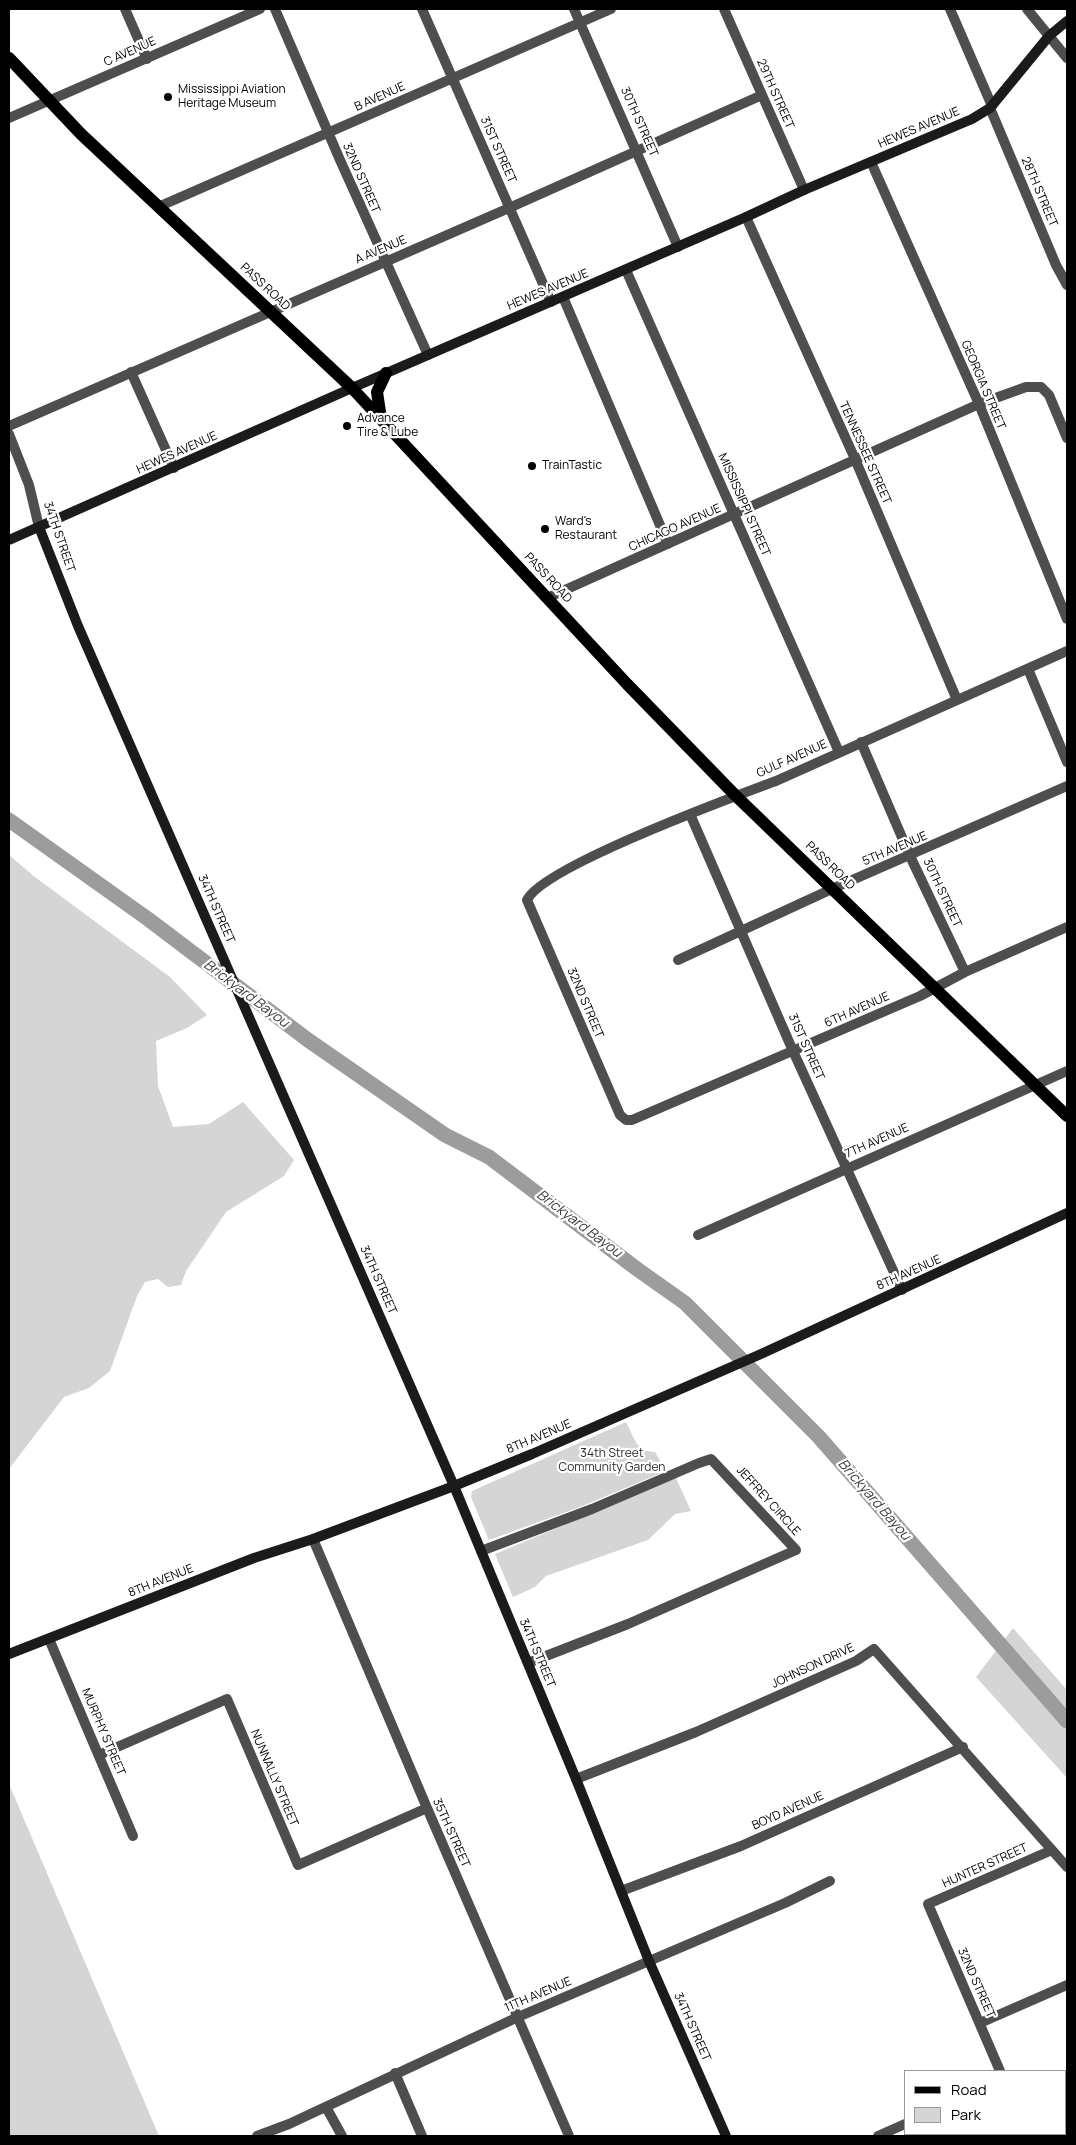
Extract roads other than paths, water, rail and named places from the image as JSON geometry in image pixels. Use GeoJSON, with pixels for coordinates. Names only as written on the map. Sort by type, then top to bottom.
{"type":"FeatureCollection","features":[{"type":"Feature","properties":{"kind":"main road","name":"PASS ROAD"},"geometry":{"type":"LineString","coordinates":[[9,58],[48,102],[352,388],[627,684],[735,794],[1067,1116]]}},
{"type":"Feature","properties":{"kind":"main road"},"geometry":{"type":"LineString","coordinates":[[381,419],[378,392],[386,373]]}},
{"type":"Feature","properties":{"kind":"street"},"geometry":{"type":"LineString","coordinates":[[125,9],[147,58]]}},
{"type":"Feature","properties":{"kind":"street","name":"C AVENUE"},"geometry":{"type":"LineString","coordinates":[[9,118],[260,9]]}},
{"type":"Feature","properties":{"kind":"street","name":"32ND STREET"},"geometry":{"type":"LineString","coordinates":[[275,9],[328,133],[428,356]]}},
{"type":"Feature","properties":{"kind":"street","name":"31ST STREET"},"geometry":{"type":"LineString","coordinates":[[422,9],[550,302]]}},
{"type":"Feature","properties":{"kind":"street","name":"30TH STREET"},"geometry":{"type":"LineString","coordinates":[[574,9],[638,150],[678,247]]}},
{"type":"Feature","properties":{"kind":"street","name":"B AVENUE"},"geometry":{"type":"LineString","coordinates":[[158,207],[611,9]]}},
{"type":"Feature","properties":{"kind":"street","name":"29TH STREET"},"geometry":{"type":"LineString","coordinates":[[724,9],[804,190]]}},
{"type":"Feature","properties":{"kind":"street","name":"28TH STREET"},"geometry":{"type":"LineString","coordinates":[[950,9],[1056,265],[1067,285]]}},
{"type":"Feature","properties":{"kind":"street"},"geometry":{"type":"LineString","coordinates":[[1027,9],[1067,58]]}},
{"type":"Feature","properties":{"kind":"street","name":"HEWES AVENUE"},"geometry":{"type":"LineString","coordinates":[[9,540],[804,190],[972,119],[991,107],[1048,36],[1067,21]]}},
{"type":"Feature","properties":{"kind":"street","name":"A AVENUE"},"geometry":{"type":"LineString","coordinates":[[9,426],[509,208],[762,95]]}},
{"type":"Feature","properties":{"kind":"street","name":"GEORGIA STREET"},"geometry":{"type":"LineString","coordinates":[[872,162],[979,404],[1067,619]]}},
{"type":"Feature","properties":{"kind":"street","name":"TENNESSEE STREET"},"geometry":{"type":"LineString","coordinates":[[746,217],[854,459],[958,700]]}},
{"type":"Feature","properties":{"kind":"street","name":"MISSISSIPPI STREET"},"geometry":{"type":"LineString","coordinates":[[626,270],[839,752]]}},
{"type":"Feature","properties":{"kind":"street"},"geometry":{"type":"LineString","coordinates":[[563,297],[668,544]]}},
{"type":"Feature","properties":{"kind":"street"},"geometry":{"type":"LineString","coordinates":[[131,372],[174,468]]}},
{"type":"Feature","properties":{"kind":"street","name":"CHICAGO AVENUE"},"geometry":{"type":"LineString","coordinates":[[547,598],[735,515],[854,459],[979,404],[1026,387],[1041,387],[1049,395],[1067,438]]}},
{"type":"Feature","properties":{"kind":"street","name":"34TH STREET"},"geometry":{"type":"LineString","coordinates":[[9,434],[29,485],[39,527],[78,626],[454,1486],[576,1779],[649,1961],[726,2136]]}},
{"type":"Feature","properties":{"kind":"street","name":"GULF AVENUE"},"geometry":{"type":"LineString","coordinates":[[530,894],[580,863],[735,794],[776,781],[1067,651]]}},
{"type":"Feature","properties":{"kind":"street"},"geometry":{"type":"LineString","coordinates":[[1028,670],[1067,762]]}},
{"type":"Feature","properties":{"kind":"street","name":"30TH STREET"},"geometry":{"type":"LineString","coordinates":[[861,742],[910,856],[965,972]]}},
{"type":"Feature","properties":{"kind":"street","name":"5TH AVENUE"},"geometry":{"type":"LineString","coordinates":[[678,960],[834,888],[1067,786]]}},
{"type":"Feature","properties":{"kind":"street","name":"31ST STREET"},"geometry":{"type":"LineString","coordinates":[[690,814],[793,1051],[902,1290]]}},
{"type":"Feature","properties":{"kind":"street","name":"32ND STREET"},"geometry":{"type":"LineString","coordinates":[[530,894],[527,900],[620,1115],[626,1120]]}},
{"type":"Feature","properties":{"kind":"street","name":"6TH AVENUE"},"geometry":{"type":"LineString","coordinates":[[626,1120],[632,1120],[793,1051],[1067,927]]}},
{"type":"Feature","properties":{"kind":"street","name":"7TH AVENUE"},"geometry":{"type":"LineString","coordinates":[[698,1235],[1067,1071]]}},
{"type":"Feature","properties":{"kind":"street","name":"8TH AVENUE"},"geometry":{"type":"LineString","coordinates":[[9,1654],[254,1558],[313,1539],[454,1486],[761,1354],[1067,1213]]}},
{"type":"Feature","properties":{"kind":"street","name":"JEFFREY CIRCLE"},"geometry":{"type":"LineString","coordinates":[[481,1551],[592,1509],[699,1462],[711,1459],[796,1550],[628,1624],[528,1663]]}},
{"type":"Feature","properties":{"kind":"street","name":"35TH STREET"},"geometry":{"type":"LineString","coordinates":[[313,1539],[427,1808],[570,2136]]}},
{"type":"Feature","properties":{"kind":"street","name":"MURPHY STREET"},"geometry":{"type":"LineString","coordinates":[[49,1639],[133,1836]]}},
{"type":"Feature","properties":{"kind":"street","name":"JOHNSON DRIVE"},"geometry":{"type":"LineString","coordinates":[[576,1779],[696,1732],[856,1661],[874,1649],[1067,1867]]}},
{"type":"Feature","properties":{"kind":"street","name":"NUNNALLY STREET"},"geometry":{"type":"LineString","coordinates":[[99,1755],[227,1699],[298,1865],[427,1808]]}},
{"type":"Feature","properties":{"kind":"street","name":"BOYD AVENUE"},"geometry":{"type":"LineString","coordinates":[[621,1891],[741,1846],[963,1748]]}},
{"type":"Feature","properties":{"kind":"street","name":"HUNTER STREET"},"geometry":{"type":"LineString","coordinates":[[928,1904],[1052,1850]]}},
{"type":"Feature","properties":{"kind":"street","name":"11TH AVENUE"},"geometry":{"type":"LineString","coordinates":[[257,2136],[326,2107],[518,2017],[830,1882]]}},
{"type":"Feature","properties":{"kind":"street","name":"32ND STREET"},"geometry":{"type":"LineString","coordinates":[[928,1904],[1000,2070]]}},
{"type":"Feature","properties":{"kind":"street"},"geometry":{"type":"LineString","coordinates":[[980,2023],[1067,1985]]}},
{"type":"Feature","properties":{"kind":"street"},"geometry":{"type":"LineString","coordinates":[[396,2073],[422,2136]]}},
{"type":"Feature","properties":{"kind":"street"},"geometry":{"type":"LineString","coordinates":[[326,2107],[342,2136]]}},
{"type":"Feature","properties":{"kind":"street"},"geometry":{"type":"LineString","coordinates":[[878,2136],[904,2124]]}},
{"type":"Feature","properties":{"kind":"waterway","name":"Brickyard Bayou"},"geometry":{"type":"LineString","coordinates":[[9,820],[148,919],[308,1040],[445,1135],[489,1157],[685,1303],[819,1437],[1067,1721]]}},
{"type":"Feature","properties":{"kind":"place","name":"Mississippi Aviation Heritage Museum"},"geometry":{"type":"Point","coordinates":[168,97]}},
{"type":"Feature","properties":{"kind":"place","name":"Advance Tire & Lube"},"geometry":{"type":"Point","coordinates":[347,426]}},
{"type":"Feature","properties":{"kind":"place","name":"TrainTastic"},"geometry":{"type":"Point","coordinates":[532,466]}},
{"type":"Feature","properties":{"kind":"place","name":"Ward's Restaurant"},"geometry":{"type":"Point","coordinates":[545,529]}},
{"type":"Feature","properties":{"kind":"park label","name":"34th Street Community Garden"},"geometry":{"type":"Point","coordinates":[612,1461]}}]}
